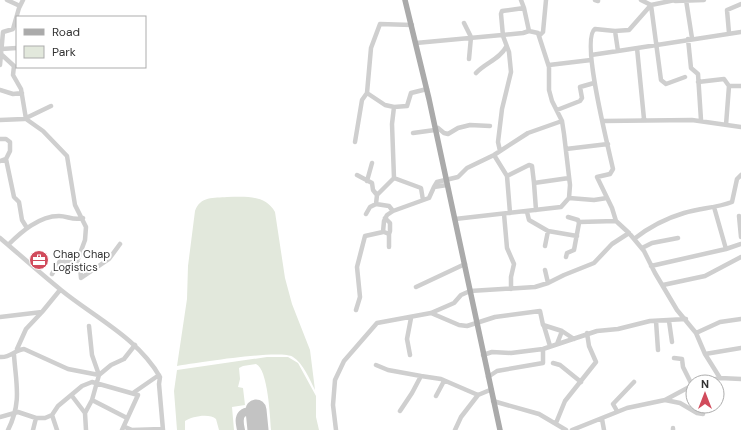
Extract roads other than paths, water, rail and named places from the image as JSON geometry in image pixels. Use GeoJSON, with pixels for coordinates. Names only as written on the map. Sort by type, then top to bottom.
{"type":"FeatureCollection","features":[{"type":"Feature","properties":{"kind":"main road"},"geometry":{"type":"LineString","coordinates":[[404,0],[412,25],[427,89],[454,219],[465,264],[490,390],[500,430]]}},
{"type":"Feature","properties":{"kind":"street"},"geometry":{"type":"LineString","coordinates":[[7,0],[20,6]]}},
{"type":"Feature","properties":{"kind":"street"},"geometry":{"type":"LineString","coordinates":[[17,16],[23,0]]}},
{"type":"Feature","properties":{"kind":"street"},"geometry":{"type":"LineString","coordinates":[[521,0],[529,31]]}},
{"type":"Feature","properties":{"kind":"street"},"geometry":{"type":"LineString","coordinates":[[540,35],[543,32],[546,0]]}},
{"type":"Feature","properties":{"kind":"street"},"geometry":{"type":"LineString","coordinates":[[641,0],[651,5]]}},
{"type":"Feature","properties":{"kind":"street"},"geometry":{"type":"LineString","coordinates":[[704,0],[675,0],[651,5],[629,30],[592,30],[591,57],[594,83],[608,144],[612,172],[597,177],[612,208],[616,221],[642,248],[677,310],[686,319],[696,333],[705,354],[718,374]]}},
{"type":"Feature","properties":{"kind":"street"},"geometry":{"type":"LineString","coordinates":[[686,0],[691,68],[698,74],[701,120]]}},
{"type":"Feature","properties":{"kind":"street"},"geometry":{"type":"LineString","coordinates":[[729,33],[727,10],[741,4]]}},
{"type":"Feature","properties":{"kind":"street"},"geometry":{"type":"LineString","coordinates":[[651,5],[662,83],[666,84],[685,77]]}},
{"type":"Feature","properties":{"kind":"street"},"geometry":{"type":"LineString","coordinates":[[500,151],[498,142],[502,109],[511,72],[509,52],[506,47],[503,34],[501,14],[502,11],[524,8]]}},
{"type":"Feature","properties":{"kind":"street"},"geometry":{"type":"LineString","coordinates":[[0,65],[2,55],[2,37],[4,31],[13,29],[16,19]]}},
{"type":"Feature","properties":{"kind":"street"},"geometry":{"type":"LineString","coordinates":[[464,23],[471,37],[469,59]]}},
{"type":"Feature","properties":{"kind":"street"},"geometry":{"type":"LineString","coordinates":[[355,142],[362,100],[367,93],[371,48],[380,24],[412,25]]}},
{"type":"Feature","properties":{"kind":"street"},"geometry":{"type":"LineString","coordinates":[[416,43],[535,31],[540,35],[548,65],[549,90],[562,121],[569,178],[569,198],[561,207],[454,219]]}},
{"type":"Feature","properties":{"kind":"street"},"geometry":{"type":"LineString","coordinates":[[614,31],[618,51]]}},
{"type":"Feature","properties":{"kind":"street"},"geometry":{"type":"LineString","coordinates":[[548,65],[618,51],[741,32]]}},
{"type":"Feature","properties":{"kind":"street"},"geometry":{"type":"LineString","coordinates":[[476,73],[481,67],[497,58],[506,47]]}},
{"type":"Feature","properties":{"kind":"street"},"geometry":{"type":"LineString","coordinates":[[1,49],[16,48]]}},
{"type":"Feature","properties":{"kind":"street"},"geometry":{"type":"LineString","coordinates":[[637,48],[644,119]]}},
{"type":"Feature","properties":{"kind":"street"},"geometry":{"type":"LineString","coordinates":[[2,55],[16,67],[13,75],[22,93],[26,118],[44,131],[67,156],[75,205],[83,218],[86,227],[85,240],[76,261]]}},
{"type":"Feature","properties":{"kind":"street"},"geometry":{"type":"LineString","coordinates":[[698,82],[724,79],[729,86],[726,125]]}},
{"type":"Feature","properties":{"kind":"street"},"geometry":{"type":"LineString","coordinates":[[557,110],[580,101],[582,98],[580,88],[594,83]]}},
{"type":"Feature","properties":{"kind":"street"},"geometry":{"type":"LineString","coordinates":[[729,86],[741,86]]}},
{"type":"Feature","properties":{"kind":"street"},"geometry":{"type":"LineString","coordinates":[[367,93],[385,105],[394,107],[407,106],[412,93],[427,89]]}},
{"type":"Feature","properties":{"kind":"street"},"geometry":{"type":"LineString","coordinates":[[0,90],[13,94],[22,93]]}},
{"type":"Feature","properties":{"kind":"street"},"geometry":{"type":"LineString","coordinates":[[0,120],[26,118],[51,106]]}},
{"type":"Feature","properties":{"kind":"street"},"geometry":{"type":"LineString","coordinates":[[376,204],[377,196],[394,178],[392,124],[394,107]]}},
{"type":"Feature","properties":{"kind":"street"},"geometry":{"type":"LineString","coordinates":[[603,121],[644,119],[701,120],[741,127]]}},
{"type":"Feature","properties":{"kind":"street"},"geometry":{"type":"LineString","coordinates":[[390,248],[386,233],[385,218],[393,211],[429,198],[437,182],[447,182],[458,176],[467,168],[494,155],[532,131],[562,121]]}},
{"type":"Feature","properties":{"kind":"street"},"geometry":{"type":"LineString","coordinates":[[437,138],[438,128],[448,134],[458,128],[470,125],[490,126]]}},
{"type":"Feature","properties":{"kind":"street"},"geometry":{"type":"LineString","coordinates":[[414,133],[435,130]]}},
{"type":"Feature","properties":{"kind":"street"},"geometry":{"type":"LineString","coordinates":[[0,139],[6,139],[10,142],[10,151],[6,159],[14,197],[19,202],[22,220],[27,228]]}},
{"type":"Feature","properties":{"kind":"street"},"geometry":{"type":"LineString","coordinates":[[566,149],[608,144]]}},
{"type":"Feature","properties":{"kind":"street"},"geometry":{"type":"LineString","coordinates":[[494,155],[507,176],[510,213]]}},
{"type":"Feature","properties":{"kind":"street"},"geometry":{"type":"LineString","coordinates":[[0,161],[6,159]]}},
{"type":"Feature","properties":{"kind":"street"},"geometry":{"type":"LineString","coordinates":[[367,181],[372,163]]}},
{"type":"Feature","properties":{"kind":"street"},"geometry":{"type":"LineString","coordinates":[[507,176],[529,165],[532,166],[536,210]]}},
{"type":"Feature","properties":{"kind":"street"},"geometry":{"type":"LineString","coordinates":[[357,175],[372,183],[373,190],[377,196]]}},
{"type":"Feature","properties":{"kind":"street"},"geometry":{"type":"LineString","coordinates":[[634,239],[670,218],[684,213],[714,208],[732,202],[737,179],[741,175]]}},
{"type":"Feature","properties":{"kind":"street"},"geometry":{"type":"LineString","coordinates":[[394,178],[420,188],[423,200]]}},
{"type":"Feature","properties":{"kind":"street"},"geometry":{"type":"LineString","coordinates":[[534,183],[569,178]]}},
{"type":"Feature","properties":{"kind":"street"},"geometry":{"type":"LineString","coordinates":[[569,198],[594,200],[607,198]]}},
{"type":"Feature","properties":{"kind":"street"},"geometry":{"type":"LineString","coordinates":[[366,214],[370,207],[376,204],[389,206],[393,211]]}},
{"type":"Feature","properties":{"kind":"street"},"geometry":{"type":"LineString","coordinates":[[714,208],[726,249]]}},
{"type":"Feature","properties":{"kind":"street"},"geometry":{"type":"LineString","coordinates":[[527,212],[529,220],[548,231],[577,236]]}},
{"type":"Feature","properties":{"kind":"street"},"geometry":{"type":"LineString","coordinates":[[504,214],[506,242],[514,264],[511,277],[511,289]]}},
{"type":"Feature","properties":{"kind":"street"},"geometry":{"type":"LineString","coordinates":[[8,245],[27,228],[55,216],[62,216],[69,220],[83,218]]}},
{"type":"Feature","properties":{"kind":"street"},"geometry":{"type":"LineString","coordinates":[[739,216],[741,237]]}},
{"type":"Feature","properties":{"kind":"street"},"geometry":{"type":"LineString","coordinates":[[568,217],[579,222],[616,221]]}},
{"type":"Feature","properties":{"kind":"street"},"geometry":{"type":"LineString","coordinates":[[566,257],[567,253],[574,250],[579,222]]}},
{"type":"Feature","properties":{"kind":"street"},"geometry":{"type":"LineString","coordinates":[[546,246],[548,231]]}},
{"type":"Feature","properties":{"kind":"street"},"geometry":{"type":"LineString","coordinates":[[356,310],[360,297],[357,267],[364,239],[367,235],[386,233]]}},
{"type":"Feature","properties":{"kind":"street"},"geometry":{"type":"LineString","coordinates":[[336,430],[333,390],[335,380],[344,361],[377,323],[411,318],[431,313],[454,304],[461,295],[470,291],[511,289],[548,283],[594,263],[612,244],[629,233]]}},
{"type":"Feature","properties":{"kind":"street"},"geometry":{"type":"LineString","coordinates":[[0,238],[60,290],[135,345],[159,375],[162,430],[132,430],[125,428],[127,418],[138,395],[97,383],[88,383],[58,406],[52,415],[45,418],[36,418],[28,414],[16,412],[0,417]]}},
{"type":"Feature","properties":{"kind":"street"},"geometry":{"type":"LineString","coordinates":[[642,248],[652,243],[665,242],[678,238]]}},
{"type":"Feature","properties":{"kind":"street"},"geometry":{"type":"LineString","coordinates":[[76,261],[80,266],[81,278],[109,259],[120,244]]}},
{"type":"Feature","properties":{"kind":"street"},"geometry":{"type":"LineString","coordinates":[[651,266],[726,249],[741,244]]}},
{"type":"Feature","properties":{"kind":"street"},"geometry":{"type":"LineString","coordinates":[[663,285],[705,276],[741,257]]}},
{"type":"Feature","properties":{"kind":"street"},"geometry":{"type":"LineString","coordinates":[[51,281],[52,274],[60,261],[76,261]]}},
{"type":"Feature","properties":{"kind":"street"},"geometry":{"type":"LineString","coordinates":[[416,287],[465,264]]}},
{"type":"Feature","properties":{"kind":"street"},"geometry":{"type":"LineString","coordinates":[[545,270],[548,283]]}},
{"type":"Feature","properties":{"kind":"street"},"geometry":{"type":"LineString","coordinates":[[45,276],[52,274]]}},
{"type":"Feature","properties":{"kind":"street"},"geometry":{"type":"LineString","coordinates":[[0,357],[7,358],[14,355],[26,329],[60,290]]}},
{"type":"Feature","properties":{"kind":"street"},"geometry":{"type":"LineString","coordinates":[[431,313],[459,325],[477,324],[494,317],[540,311],[550,346]]}},
{"type":"Feature","properties":{"kind":"street"},"geometry":{"type":"LineString","coordinates":[[0,317],[42,312]]}},
{"type":"Feature","properties":{"kind":"street"},"geometry":{"type":"LineString","coordinates":[[410,355],[406,339],[411,318]]}},
{"type":"Feature","properties":{"kind":"street"},"geometry":{"type":"LineString","coordinates":[[696,333],[720,322],[741,318]]}},
{"type":"Feature","properties":{"kind":"street"},"geometry":{"type":"LineString","coordinates":[[483,355],[492,352],[511,353],[543,348],[574,339],[587,333],[656,321],[686,319]]}},
{"type":"Feature","properties":{"kind":"street"},"geometry":{"type":"LineString","coordinates":[[656,321],[658,350]]}},
{"type":"Feature","properties":{"kind":"street"},"geometry":{"type":"LineString","coordinates":[[669,321],[672,342]]}},
{"type":"Feature","properties":{"kind":"street"},"geometry":{"type":"LineString","coordinates":[[86,430],[85,413],[92,400],[99,375],[92,356],[89,326]]}},
{"type":"Feature","properties":{"kind":"street"},"geometry":{"type":"LineString","coordinates":[[544,326],[562,331],[574,339]]}},
{"type":"Feature","properties":{"kind":"street"},"geometry":{"type":"LineString","coordinates":[[557,344],[562,331]]}},
{"type":"Feature","properties":{"kind":"street"},"geometry":{"type":"LineString","coordinates":[[556,423],[565,401],[596,362],[589,346],[587,333]]}},
{"type":"Feature","properties":{"kind":"street"},"geometry":{"type":"LineString","coordinates":[[99,375],[111,365],[124,359],[135,345]]}},
{"type":"Feature","properties":{"kind":"street"},"geometry":{"type":"LineString","coordinates":[[488,377],[497,371],[543,363],[543,348]]}},
{"type":"Feature","properties":{"kind":"street"},"geometry":{"type":"LineString","coordinates":[[705,354],[741,348]]}},
{"type":"Feature","properties":{"kind":"street"},"geometry":{"type":"LineString","coordinates":[[17,350],[29,350],[68,369],[99,375]]}},
{"type":"Feature","properties":{"kind":"street"},"geometry":{"type":"LineString","coordinates":[[8,430],[16,412],[17,379],[14,355]]}},
{"type":"Feature","properties":{"kind":"street"},"geometry":{"type":"LineString","coordinates":[[674,358],[682,359],[688,374]]}},
{"type":"Feature","properties":{"kind":"street"},"geometry":{"type":"LineString","coordinates":[[553,363],[560,365],[581,382]]}},
{"type":"Feature","properties":{"kind":"street"},"geometry":{"type":"LineString","coordinates":[[376,366],[388,370],[444,381],[478,395]]}},
{"type":"Feature","properties":{"kind":"street"},"geometry":{"type":"LineString","coordinates":[[134,393],[159,375]]}},
{"type":"Feature","properties":{"kind":"street"},"geometry":{"type":"LineString","coordinates":[[400,411],[421,376]]}},
{"type":"Feature","properties":{"kind":"street"},"geometry":{"type":"LineString","coordinates":[[725,378],[741,379]]}},
{"type":"Feature","properties":{"kind":"street"},"geometry":{"type":"LineString","coordinates":[[436,396],[444,381]]}},
{"type":"Feature","properties":{"kind":"street"},"geometry":{"type":"LineString","coordinates":[[617,411],[613,404],[634,382]]}},
{"type":"Feature","properties":{"kind":"street"},"geometry":{"type":"LineString","coordinates":[[572,430],[617,411],[665,400],[685,389]]}},
{"type":"Feature","properties":{"kind":"street"},"geometry":{"type":"LineString","coordinates":[[455,430],[461,417],[478,395],[490,390]]}},
{"type":"Feature","properties":{"kind":"street"},"geometry":{"type":"LineString","coordinates":[[72,396],[85,413]]}},
{"type":"Feature","properties":{"kind":"street"},"geometry":{"type":"LineString","coordinates":[[92,400],[127,418]]}},
{"type":"Feature","properties":{"kind":"street"},"geometry":{"type":"LineString","coordinates":[[665,400],[680,403],[685,406]]}},
{"type":"Feature","properties":{"kind":"street"},"geometry":{"type":"LineString","coordinates":[[493,401],[539,414],[566,430]]}},
{"type":"Feature","properties":{"kind":"street"},"geometry":{"type":"LineString","coordinates":[[52,415],[57,430]]}},
{"type":"Feature","properties":{"kind":"street"},"geometry":{"type":"LineString","coordinates":[[33,430],[36,418]]}},
{"type":"Feature","properties":{"kind":"street"},"geometry":{"type":"LineString","coordinates":[[602,418],[604,430]]}},
{"type":"Feature","properties":{"kind":"place","name":"Chap Chap Logistics"},"geometry":{"type":"Point","coordinates":[39,260]}}]}
